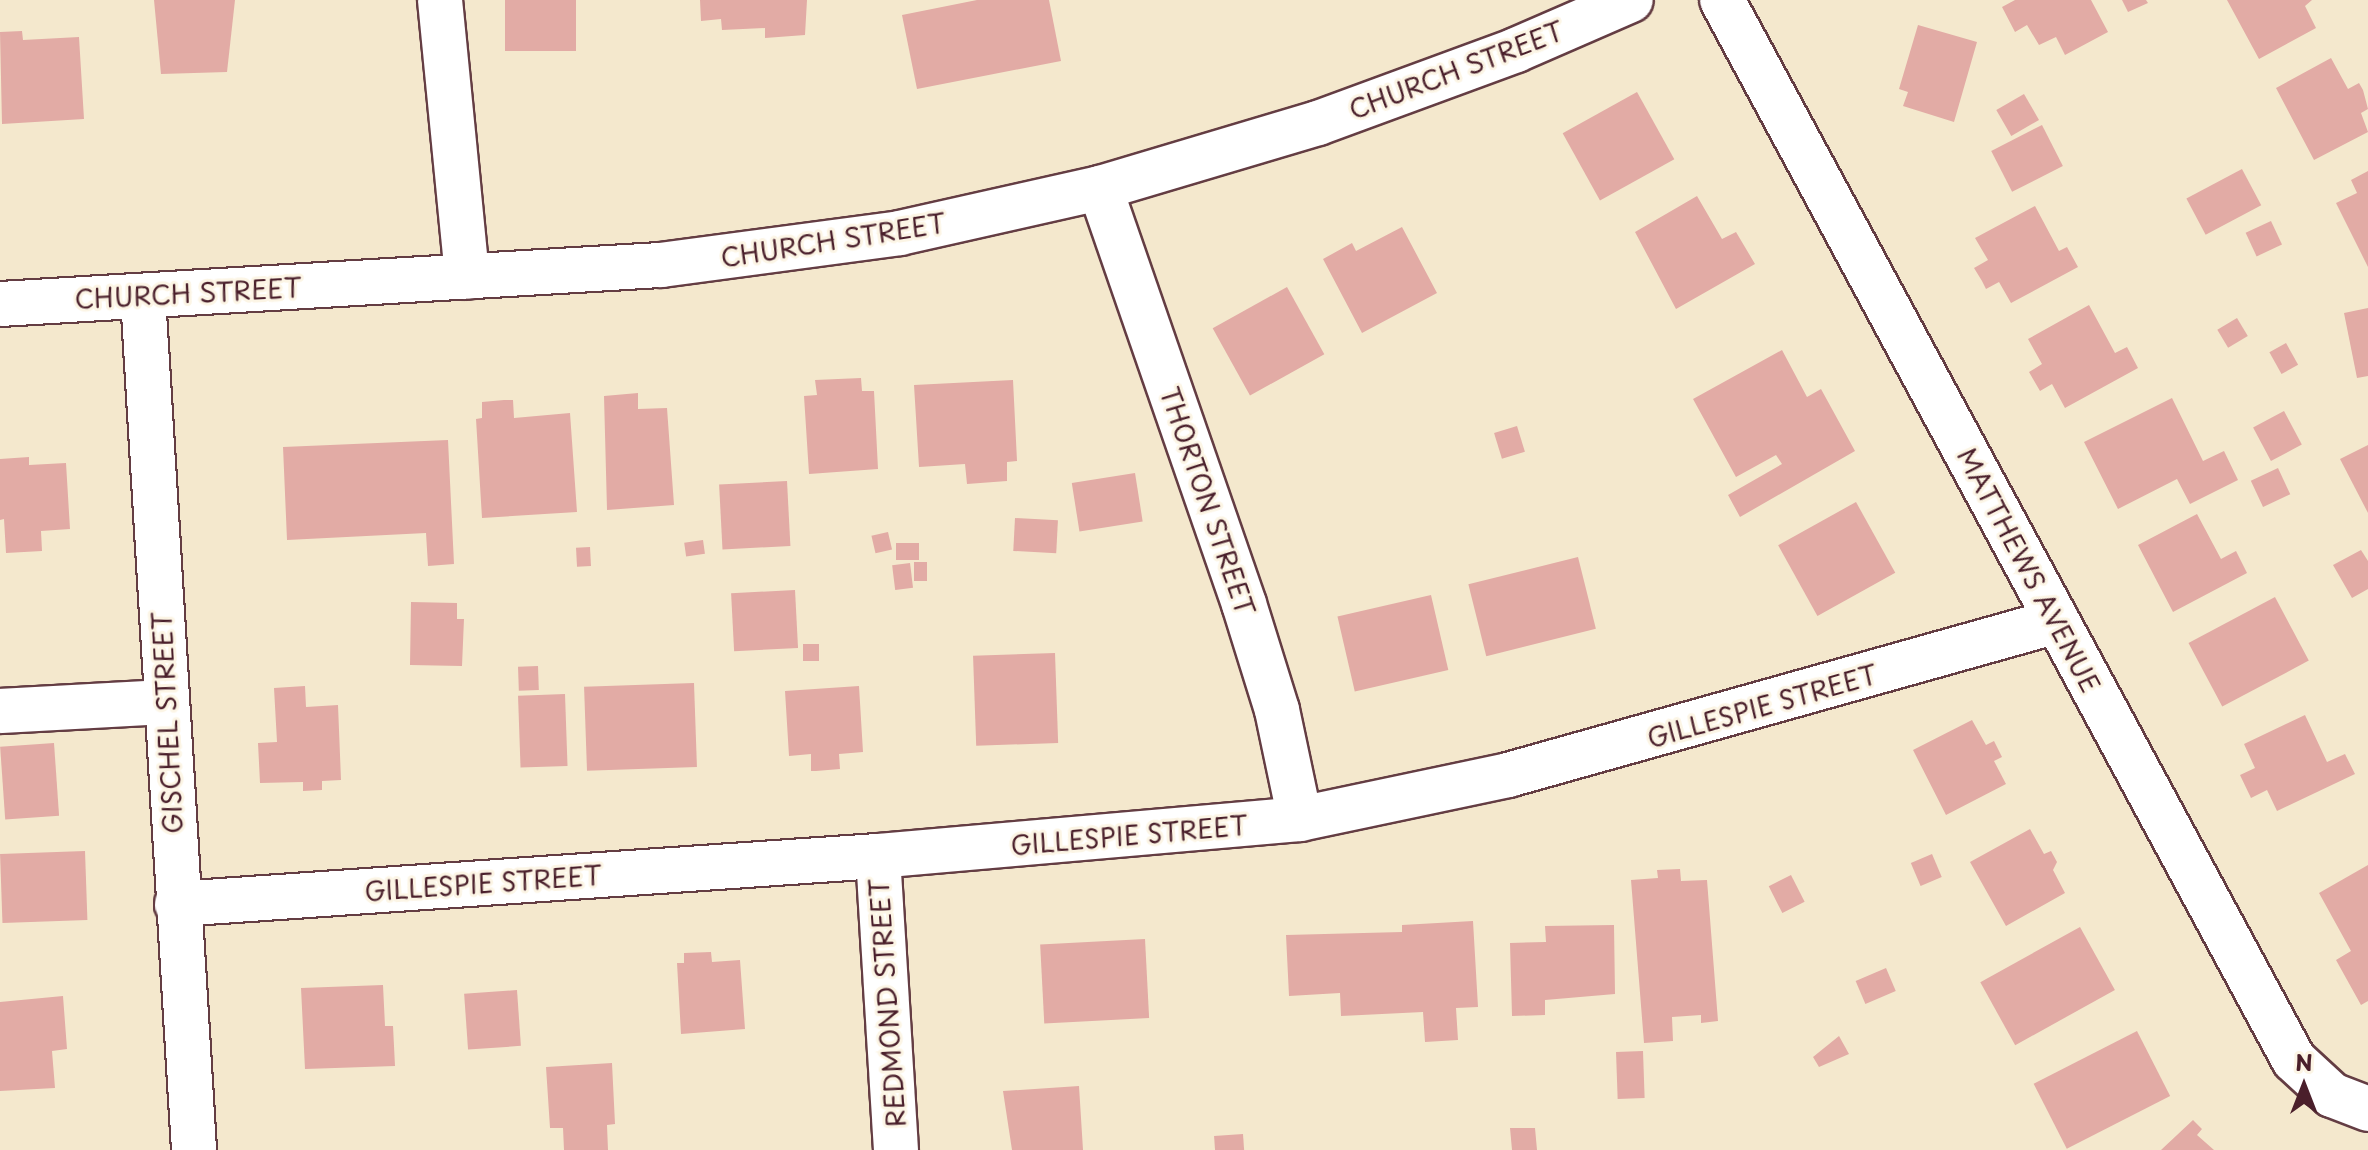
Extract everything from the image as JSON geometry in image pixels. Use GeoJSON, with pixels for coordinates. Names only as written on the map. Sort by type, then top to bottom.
{"type":"FeatureCollection","features":[{"type":"Feature","properties":{"kind":"street"},"geometry":{"type":"LineString","coordinates":[[440,0],[467,277]]}},
{"type":"Feature","properties":{"kind":"street","name":"CHURCH STREET"},"geometry":{"type":"LineString","coordinates":[[0,304],[661,265],[900,233],[1100,188],[1318,123],[1516,50],[1631,0]]}},
{"type":"Feature","properties":{"kind":"street","name":"MATTHEWS AVENUE"},"geometry":{"type":"LineString","coordinates":[[1722,0],[2294,1060],[2332,1095],[2368,1109]]}},
{"type":"Feature","properties":{"kind":"street","name":"THORTON STREET"},"geometry":{"type":"LineString","coordinates":[[1100,188],[1244,604],[1277,710],[1300,819]]}},
{"type":"Feature","properties":{"kind":"street","name":"GISCHEL STREET"},"geometry":{"type":"LineString","coordinates":[[143,296],[194,1150]]}},
{"type":"Feature","properties":{"kind":"street","name":"GILLESPIE STREET"},"geometry":{"type":"LineString","coordinates":[[177,904],[878,856],[1300,819],[1625,744],[2057,621]]}},
{"type":"Feature","properties":{"kind":"street"},"geometry":{"type":"LineString","coordinates":[[0,711],[166,702]]}},
{"type":"Feature","properties":{"kind":"street","name":"REDMOND STREET"},"geometry":{"type":"LineString","coordinates":[[878,856],[896,1150]]}},
{"type":"Feature","properties":{"kind":"building"},"geometry":{"type":"Polygon","coordinates":[[[154,0],[235,0],[227,72],[161,74],[154,0]]]}},
{"type":"Feature","properties":{"kind":"building"},"geometry":{"type":"Polygon","coordinates":[[[505,0],[576,0],[576,51],[505,51],[505,0]]]}},
{"type":"Feature","properties":{"kind":"building"},"geometry":{"type":"Polygon","coordinates":[[[700,0],[807,0],[805,35],[765,38],[765,28],[722,30],[721,19],[701,21],[700,0]]]}},
{"type":"Feature","properties":{"kind":"building"},"geometry":{"type":"Polygon","coordinates":[[[977,0],[1049,0],[1061,61],[917,89],[902,15],[977,0]]]}},
{"type":"Feature","properties":{"kind":"building"},"geometry":{"type":"Polygon","coordinates":[[[2015,0],[2091,0],[2108,32],[2065,55],[2056,37],[2039,45],[2027,25],[2015,32],[2002,7],[2015,0]]]}},
{"type":"Feature","properties":{"kind":"building"},"geometry":{"type":"Polygon","coordinates":[[[2122,0],[2146,0],[2148,3],[2128,12],[2122,0]]]}},
{"type":"Feature","properties":{"kind":"building"},"geometry":{"type":"Polygon","coordinates":[[[2227,0],[2312,0],[2305,6],[2316,28],[2259,59],[2227,0]]]}},
{"type":"Feature","properties":{"kind":"building"},"geometry":{"type":"Polygon","coordinates":[[[1918,25],[1977,42],[1954,122],[1903,106],[1908,92],[1899,89],[1918,25]]]}},
{"type":"Feature","properties":{"kind":"building"},"geometry":{"type":"Polygon","coordinates":[[[22,31],[23,40],[79,37],[84,119],[2,124],[0,32],[22,31]]]}},
{"type":"Feature","properties":{"kind":"building"},"geometry":{"type":"Polygon","coordinates":[[[2331,58],[2348,89],[2359,83],[2363,90],[2368,109],[2361,113],[2368,132],[2314,160],[2276,88],[2331,58]]]}},
{"type":"Feature","properties":{"kind":"building"},"geometry":{"type":"Polygon","coordinates":[[[1637,92],[1674,159],[1600,201],[1563,133],[1637,92]]]}},
{"type":"Feature","properties":{"kind":"building"},"geometry":{"type":"Polygon","coordinates":[[[2024,94],[2039,120],[2011,136],[1996,110],[2024,94]]]}},
{"type":"Feature","properties":{"kind":"building"},"geometry":{"type":"Polygon","coordinates":[[[2042,125],[2063,166],[2012,192],[1991,151],[2042,125]]]}},
{"type":"Feature","properties":{"kind":"building"},"geometry":{"type":"Polygon","coordinates":[[[2242,169],[2261,205],[2206,235],[2186,199],[2242,169]]]}},
{"type":"Feature","properties":{"kind":"building"},"geometry":{"type":"Polygon","coordinates":[[[2368,171],[2368,267],[2336,203],[2357,193],[2351,180],[2368,171]]]}},
{"type":"Feature","properties":{"kind":"building"},"geometry":{"type":"Polygon","coordinates":[[[1697,196],[1722,239],[1736,232],[1755,264],[1676,309],[1635,232],[1697,196]]]}},
{"type":"Feature","properties":{"kind":"building"},"geometry":{"type":"Polygon","coordinates":[[[2035,206],[2059,251],[2067,247],[2078,267],[2011,303],[1999,282],[1986,289],[1974,268],[1988,260],[1975,238],[2035,206]]]}},
{"type":"Feature","properties":{"kind":"building"},"geometry":{"type":"Polygon","coordinates":[[[2271,221],[2282,245],[2257,256],[2246,233],[2271,221]]]}},
{"type":"Feature","properties":{"kind":"building"},"geometry":{"type":"Polygon","coordinates":[[[1402,227],[1437,293],[1362,333],[1323,259],[1352,243],[1356,251],[1402,227]]]}},
{"type":"Feature","properties":{"kind":"building"},"geometry":{"type":"Polygon","coordinates":[[[1287,287],[1324,354],[1250,396],[1213,328],[1287,287]]]}},
{"type":"Feature","properties":{"kind":"building"},"geometry":{"type":"Polygon","coordinates":[[[2089,305],[2115,353],[2127,347],[2138,368],[2065,408],[2052,384],[2040,391],[2029,372],[2042,364],[2028,339],[2089,305]]]}},
{"type":"Feature","properties":{"kind":"building"},"geometry":{"type":"Polygon","coordinates":[[[2368,308],[2368,376],[2357,378],[2344,313],[2368,308]]]}},
{"type":"Feature","properties":{"kind":"building"},"geometry":{"type":"Polygon","coordinates":[[[2237,318],[2248,336],[2228,348],[2217,330],[2237,318]]]}},
{"type":"Feature","properties":{"kind":"building"},"geometry":{"type":"Polygon","coordinates":[[[2286,343],[2298,365],[2282,374],[2269,352],[2286,343]]]}},
{"type":"Feature","properties":{"kind":"building"},"geometry":{"type":"Polygon","coordinates":[[[1782,350],[1807,397],[1821,389],[1855,451],[1740,517],[1728,495],[1782,464],[1776,455],[1736,477],[1693,399],[1782,350]]]}},
{"type":"Feature","properties":{"kind":"building"},"geometry":{"type":"Polygon","coordinates":[[[861,378],[862,391],[874,391],[878,469],[809,474],[804,396],[817,395],[815,380],[861,378]]]}},
{"type":"Feature","properties":{"kind":"building"},"geometry":{"type":"Polygon","coordinates":[[[1013,380],[1017,461],[1007,462],[1007,481],[967,484],[965,464],[919,467],[914,385],[1013,380]]]}},
{"type":"Feature","properties":{"kind":"building"},"geometry":{"type":"Polygon","coordinates":[[[638,393],[638,409],[667,408],[674,505],[607,510],[604,396],[638,393]]]}},
{"type":"Feature","properties":{"kind":"building"},"geometry":{"type":"Polygon","coordinates":[[[2172,398],[2203,461],[2224,451],[2238,480],[2190,504],[2177,479],[2118,509],[2084,442],[2172,398]]]}},
{"type":"Feature","properties":{"kind":"building"},"geometry":{"type":"Polygon","coordinates":[[[513,400],[514,418],[570,413],[577,512],[482,518],[476,419],[482,418],[482,402],[513,400]]]}},
{"type":"Feature","properties":{"kind":"building"},"geometry":{"type":"Polygon","coordinates":[[[2284,411],[2302,445],[2271,461],[2253,427],[2284,411]]]}},
{"type":"Feature","properties":{"kind":"building"},"geometry":{"type":"Polygon","coordinates":[[[1517,426],[1525,452],[1502,459],[1494,433],[1517,426]]]}},
{"type":"Feature","properties":{"kind":"building"},"geometry":{"type":"Polygon","coordinates":[[[448,440],[454,564],[428,566],[426,533],[287,540],[283,447],[448,440]]]}},
{"type":"Feature","properties":{"kind":"building"},"geometry":{"type":"Polygon","coordinates":[[[2368,445],[2368,513],[2340,459],[2368,445]]]}},
{"type":"Feature","properties":{"kind":"building"},"geometry":{"type":"Polygon","coordinates":[[[29,457],[29,465],[66,463],[70,529],[41,531],[42,551],[6,553],[4,519],[0,520],[0,459],[29,457]]]}},
{"type":"Feature","properties":{"kind":"building"},"geometry":{"type":"Polygon","coordinates":[[[2278,468],[2290,494],[2263,507],[2251,481],[2278,468]]]}},
{"type":"Feature","properties":{"kind":"building"},"geometry":{"type":"Polygon","coordinates":[[[1135,473],[1143,521],[1079,531],[1072,483],[1135,473]]]}},
{"type":"Feature","properties":{"kind":"building"},"geometry":{"type":"Polygon","coordinates":[[[787,481],[790,546],[722,549],[719,485],[787,481]]]}},
{"type":"Feature","properties":{"kind":"building"},"geometry":{"type":"Polygon","coordinates":[[[1856,502],[1895,573],[1817,616],[1778,545],[1856,502]]]}},
{"type":"Feature","properties":{"kind":"building"},"geometry":{"type":"Polygon","coordinates":[[[2197,514],[2221,559],[2236,551],[2247,573],[2173,612],[2138,545],[2197,514]]]}},
{"type":"Feature","properties":{"kind":"building"},"geometry":{"type":"Polygon","coordinates":[[[1015,518],[1058,520],[1056,553],[1013,551],[1015,518]]]}},
{"type":"Feature","properties":{"kind":"building"},"geometry":{"type":"Polygon","coordinates":[[[888,532],[892,550],[875,553],[871,536],[888,532]]]}},
{"type":"Feature","properties":{"kind":"building"},"geometry":{"type":"Polygon","coordinates":[[[703,540],[705,554],[686,557],[684,543],[703,540]]]}},
{"type":"Feature","properties":{"kind":"building"},"geometry":{"type":"Polygon","coordinates":[[[896,543],[919,543],[919,560],[896,560],[896,543]]]}},
{"type":"Feature","properties":{"kind":"building"},"geometry":{"type":"Polygon","coordinates":[[[590,547],[591,566],[577,567],[576,548],[590,547]]]}},
{"type":"Feature","properties":{"kind":"building"},"geometry":{"type":"Polygon","coordinates":[[[2361,550],[2368,561],[2368,589],[2352,598],[2333,565],[2361,550]]]}},
{"type":"Feature","properties":{"kind":"building"},"geometry":{"type":"Polygon","coordinates":[[[1578,557],[1596,629],[1486,656],[1468,584],[1578,557]]]}},
{"type":"Feature","properties":{"kind":"building"},"geometry":{"type":"Polygon","coordinates":[[[914,562],[927,562],[927,581],[914,581],[914,562]]]}},
{"type":"Feature","properties":{"kind":"building"},"geometry":{"type":"Polygon","coordinates":[[[910,563],[913,588],[895,590],[892,565],[910,563]]]}},
{"type":"Feature","properties":{"kind":"building"},"geometry":{"type":"Polygon","coordinates":[[[795,590],[798,648],[734,651],[731,593],[795,590]]]}},
{"type":"Feature","properties":{"kind":"building"},"geometry":{"type":"Polygon","coordinates":[[[1431,595],[1448,670],[1355,692],[1337,617],[1431,595]]]}},
{"type":"Feature","properties":{"kind":"building"},"geometry":{"type":"Polygon","coordinates":[[[2275,597],[2309,661],[2222,707],[2188,643],[2275,597]]]}},
{"type":"Feature","properties":{"kind":"building"},"geometry":{"type":"Polygon","coordinates":[[[411,602],[457,603],[457,619],[464,619],[462,666],[410,665],[411,602]]]}},
{"type":"Feature","properties":{"kind":"building"},"geometry":{"type":"Polygon","coordinates":[[[803,644],[819,644],[819,661],[803,661],[803,644]]]}},
{"type":"Feature","properties":{"kind":"building"},"geometry":{"type":"Polygon","coordinates":[[[1055,653],[1058,743],[976,746],[973,656],[1055,653]]]}},
{"type":"Feature","properties":{"kind":"building"},"geometry":{"type":"Polygon","coordinates":[[[538,666],[539,690],[519,691],[518,667],[538,666]]]}},
{"type":"Feature","properties":{"kind":"building"},"geometry":{"type":"Polygon","coordinates":[[[694,683],[697,767],[587,771],[584,687],[694,683]]]}},
{"type":"Feature","properties":{"kind":"building"},"geometry":{"type":"Polygon","coordinates":[[[305,686],[306,707],[338,705],[341,780],[322,781],[322,790],[303,791],[303,782],[260,783],[258,743],[277,742],[274,688],[305,686]]]}},
{"type":"Feature","properties":{"kind":"building"},"geometry":{"type":"Polygon","coordinates":[[[859,686],[863,752],[839,754],[840,769],[816,771],[811,771],[811,754],[789,756],[785,691],[859,686]]]}},
{"type":"Feature","properties":{"kind":"building"},"geometry":{"type":"Polygon","coordinates":[[[565,694],[568,766],[521,768],[518,696],[565,694]]]}},
{"type":"Feature","properties":{"kind":"building"},"geometry":{"type":"Polygon","coordinates":[[[2305,715],[2327,762],[2345,754],[2355,774],[2277,811],[2267,790],[2251,798],[2240,775],[2255,768],[2244,744],[2305,715]]]}},
{"type":"Feature","properties":{"kind":"building"},"geometry":{"type":"Polygon","coordinates":[[[1972,720],[1986,745],[1994,741],[2002,757],[1994,761],[2006,784],[1946,815],[1913,750],[1972,720]]]}},
{"type":"Feature","properties":{"kind":"building"},"geometry":{"type":"Polygon","coordinates":[[[54,743],[59,816],[5,820],[0,747],[54,743]]]}},
{"type":"Feature","properties":{"kind":"building"},"geometry":{"type":"Polygon","coordinates":[[[2030,829],[2044,854],[2051,851],[2057,862],[2053,870],[2065,893],[2006,926],[1970,862],[2030,829]]]}},
{"type":"Feature","properties":{"kind":"building"},"geometry":{"type":"Polygon","coordinates":[[[85,851],[87,920],[2,923],[0,854],[85,851]]]}},
{"type":"Feature","properties":{"kind":"building"},"geometry":{"type":"Polygon","coordinates":[[[1932,854],[1942,877],[1921,886],[1911,863],[1932,854]]]}},
{"type":"Feature","properties":{"kind":"building"},"geometry":{"type":"Polygon","coordinates":[[[2368,865],[2368,1001],[2361,1005],[2336,960],[2351,951],[2319,893],[2368,865]]]}},
{"type":"Feature","properties":{"kind":"building"},"geometry":{"type":"Polygon","coordinates":[[[1680,869],[1681,881],[1707,880],[1718,1021],[1701,1023],[1701,1015],[1672,1017],[1673,1041],[1644,1043],[1631,880],[1658,878],[1657,870],[1680,869]]]}},
{"type":"Feature","properties":{"kind":"building"},"geometry":{"type":"Polygon","coordinates":[[[1791,875],[1805,902],[1782,913],[1769,886],[1791,875]]]}},
{"type":"Feature","properties":{"kind":"building"},"geometry":{"type":"Polygon","coordinates":[[[1473,921],[1478,1007],[1456,1008],[1458,1040],[1425,1042],[1423,1012],[1341,1016],[1340,993],[1289,996],[1286,935],[1402,932],[1402,925],[1473,921]]]}},
{"type":"Feature","properties":{"kind":"building"},"geometry":{"type":"Polygon","coordinates":[[[1614,925],[1615,994],[1545,1000],[1545,1015],[1512,1016],[1510,943],[1546,942],[1545,926],[1614,925]]]}},
{"type":"Feature","properties":{"kind":"building"},"geometry":{"type":"Polygon","coordinates":[[[2080,927],[2115,990],[2015,1045],[1980,982],[2080,927]]]}},
{"type":"Feature","properties":{"kind":"building"},"geometry":{"type":"Polygon","coordinates":[[[1145,939],[1149,1018],[1044,1023],[1040,944],[1145,939]]]}},
{"type":"Feature","properties":{"kind":"building"},"geometry":{"type":"Polygon","coordinates":[[[711,952],[712,962],[740,960],[745,1029],[681,1034],[677,963],[684,963],[684,953],[711,952]]]}},
{"type":"Feature","properties":{"kind":"building"},"geometry":{"type":"Polygon","coordinates":[[[1886,968],[1896,991],[1865,1004],[1856,981],[1886,968]]]}},
{"type":"Feature","properties":{"kind":"building"},"geometry":{"type":"Polygon","coordinates":[[[383,985],[385,1026],[393,1026],[395,1066],[305,1069],[301,988],[383,985]]]}},
{"type":"Feature","properties":{"kind":"building"},"geometry":{"type":"Polygon","coordinates":[[[517,990],[521,1046],[468,1050],[464,994],[517,990]]]}},
{"type":"Feature","properties":{"kind":"building"},"geometry":{"type":"Polygon","coordinates":[[[63,996],[67,1049],[52,1051],[55,1088],[0,1091],[0,1002],[63,996]]]}},
{"type":"Feature","properties":{"kind":"building"},"geometry":{"type":"Polygon","coordinates":[[[2137,1031],[2170,1096],[2067,1149],[2034,1084],[2137,1031]]]}},
{"type":"Feature","properties":{"kind":"building"},"geometry":{"type":"Polygon","coordinates":[[[1839,1036],[1849,1054],[1819,1067],[1813,1057],[1839,1036]]]}},
{"type":"Feature","properties":{"kind":"building"},"geometry":{"type":"Polygon","coordinates":[[[1643,1051],[1645,1098],[1618,1099],[1616,1052],[1643,1051]]]}},
{"type":"Feature","properties":{"kind":"building"},"geometry":{"type":"Polygon","coordinates":[[[612,1063],[615,1124],[607,1125],[608,1150],[564,1150],[563,1128],[550,1128],[546,1067],[612,1063]]]}},
{"type":"Feature","properties":{"kind":"building"},"geometry":{"type":"Polygon","coordinates":[[[1079,1086],[1083,1150],[1012,1150],[1003,1091],[1079,1086]]]}},
{"type":"Feature","properties":{"kind":"building"},"geometry":{"type":"Polygon","coordinates":[[[2193,1120],[2202,1129],[2197,1135],[2214,1150],[2161,1150],[2193,1120]]]}},
{"type":"Feature","properties":{"kind":"building"},"geometry":{"type":"Polygon","coordinates":[[[1510,1128],[1535,1128],[1537,1150],[1512,1150],[1510,1128]]]}},
{"type":"Feature","properties":{"kind":"building"},"geometry":{"type":"Polygon","coordinates":[[[1243,1134],[1244,1150],[1215,1150],[1214,1136],[1243,1134]]]}}]}
